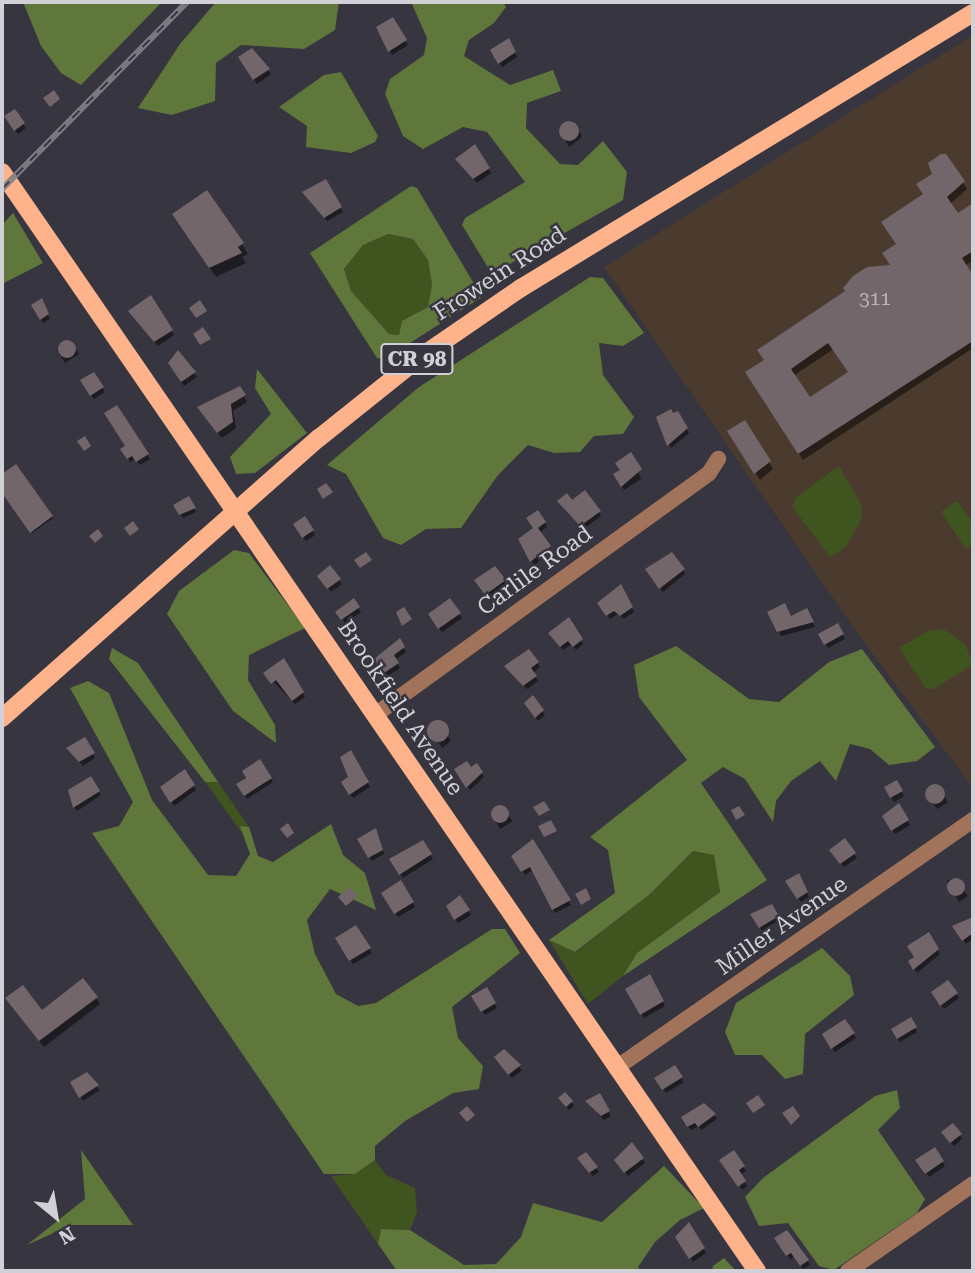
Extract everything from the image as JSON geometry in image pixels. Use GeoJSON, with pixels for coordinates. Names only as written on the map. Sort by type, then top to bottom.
{"type":"FeatureCollection","features":[{"type":"Feature","properties":{"kind":"main road","name":"Frowein Road"},"geometry":{"type":"LineString","coordinates":[[2,718],[356,406],[485,311],[973,13]]}},
{"type":"Feature","properties":{"kind":"main road","name":"Brookfield Avenue"},"geometry":{"type":"LineString","coordinates":[[2,172],[757,1271]]}},
{"type":"Feature","properties":{"kind":"street","name":"Carlile Road"},"geometry":{"type":"LineString","coordinates":[[375,715],[709,473],[718,459]]}},
{"type":"Feature","properties":{"kind":"street","name":"Miller Avenue"},"geometry":{"type":"LineString","coordinates":[[616,1068],[973,820]]}},
{"type":"Feature","properties":{"kind":"street"},"geometry":{"type":"LineString","coordinates":[[848,1271],[973,1184]]}},
{"type":"Feature","properties":{"kind":"shaded area"},"geometry":{"type":"Polygon","coordinates":[[[973,35],[973,788],[860,637],[604,267],[973,35]]]}},
{"type":"Feature","properties":{"kind":"green space"},"geometry":{"type":"Polygon","coordinates":[[[23,2],[162,2],[81,85],[61,73],[41,46],[23,2]]]}},
{"type":"Feature","properties":{"kind":"green space"},"geometry":{"type":"Polygon","coordinates":[[[216,2],[339,2],[335,30],[304,49],[241,45],[216,63],[215,101],[172,115],[138,108],[180,44],[216,2]]]}},
{"type":"Feature","properties":{"kind":"green space"},"geometry":{"type":"Polygon","coordinates":[[[411,2],[503,2],[506,7],[494,23],[469,40],[464,56],[510,85],[553,70],[561,91],[527,103],[526,128],[560,164],[578,165],[603,141],[627,172],[623,200],[492,274],[462,225],[465,218],[525,182],[487,132],[463,127],[423,149],[403,136],[385,94],[390,79],[424,55],[427,38],[411,2]]]}},
{"type":"Feature","properties":{"kind":"green space"},"geometry":{"type":"Polygon","coordinates":[[[341,72],[378,136],[375,142],[351,153],[306,147],[307,126],[279,107],[324,75],[341,72]]]}},
{"type":"Feature","properties":{"kind":"green space"},"geometry":{"type":"Polygon","coordinates":[[[411,186],[417,188],[482,297],[385,359],[377,358],[310,253],[411,186]],[[388,234],[363,245],[344,269],[351,291],[389,334],[399,335],[402,321],[428,307],[432,285],[428,260],[413,239],[388,234]]]}},
{"type":"Feature","properties":{"kind":"green space"},"geometry":{"type":"Polygon","coordinates":[[[13,213],[43,263],[2,284],[2,225],[13,213]]]}},
{"type":"Feature","properties":{"kind":"green space"},"geometry":{"type":"Polygon","coordinates":[[[388,234],[413,239],[428,260],[432,285],[428,307],[403,321],[399,335],[389,334],[351,291],[344,269],[363,245],[388,234]]]}},
{"type":"Feature","properties":{"kind":"green space"},"geometry":{"type":"Polygon","coordinates":[[[590,277],[603,278],[644,333],[623,346],[599,343],[603,375],[634,417],[623,434],[594,436],[580,452],[554,453],[528,445],[498,475],[461,528],[426,529],[401,545],[383,538],[346,474],[327,465],[419,387],[590,277]]]}},
{"type":"Feature","properties":{"kind":"green space"},"geometry":{"type":"Polygon","coordinates":[[[257,369],[307,433],[255,473],[236,474],[230,457],[271,414],[255,388],[257,369]]]}},
{"type":"Feature","properties":{"kind":"green space"},"geometry":{"type":"Polygon","coordinates":[[[839,466],[861,504],[861,520],[846,547],[830,557],[793,508],[795,498],[839,466]]]}},
{"type":"Feature","properties":{"kind":"green space"},"geometry":{"type":"Polygon","coordinates":[[[957,501],[973,523],[973,544],[966,549],[941,512],[957,501]]]}},
{"type":"Feature","properties":{"kind":"green space"},"geometry":{"type":"Polygon","coordinates":[[[234,550],[249,553],[305,628],[249,655],[248,680],[275,725],[276,743],[233,711],[167,614],[179,591],[234,550]]]}},
{"type":"Feature","properties":{"kind":"green space"},"geometry":{"type":"Polygon","coordinates":[[[944,629],[965,644],[973,664],[934,689],[926,689],[899,648],[927,631],[944,629]]]}},
{"type":"Feature","properties":{"kind":"green space"},"geometry":{"type":"Polygon","coordinates":[[[676,646],[749,699],[779,702],[829,662],[862,649],[935,747],[917,761],[889,765],[870,749],[850,744],[836,781],[820,761],[791,781],[776,801],[773,822],[745,779],[723,767],[701,783],[767,880],[623,976],[637,953],[720,892],[714,855],[693,851],[649,895],[575,952],[549,940],[615,893],[608,850],[590,837],[687,760],[639,697],[634,665],[676,646]]]}},
{"type":"Feature","properties":{"kind":"green space"},"geometry":{"type":"Polygon","coordinates":[[[112,648],[138,663],[218,782],[205,782],[109,659],[112,648]]]}},
{"type":"Feature","properties":{"kind":"green space"},"geometry":{"type":"Polygon","coordinates":[[[88,681],[109,693],[152,800],[208,875],[236,876],[250,854],[240,826],[249,827],[258,856],[273,862],[331,824],[343,855],[365,873],[376,910],[330,889],[307,920],[315,954],[336,994],[358,1006],[376,1003],[492,929],[505,929],[520,953],[452,1007],[458,1038],[483,1066],[479,1089],[453,1093],[405,1121],[375,1146],[375,1160],[355,1174],[324,1174],[92,833],[119,826],[133,802],[70,688],[88,681]]]}},
{"type":"Feature","properties":{"kind":"green space"},"geometry":{"type":"Polygon","coordinates":[[[205,782],[218,782],[249,827],[240,826],[243,834],[205,782]]]}},
{"type":"Feature","properties":{"kind":"green space"},"geometry":{"type":"Polygon","coordinates":[[[693,851],[714,855],[720,892],[637,953],[623,976],[588,1004],[549,940],[576,952],[649,895],[693,851]]]}},
{"type":"Feature","properties":{"kind":"green space"},"geometry":{"type":"Polygon","coordinates":[[[822,948],[850,976],[854,995],[805,1034],[803,1074],[785,1079],[762,1055],[735,1055],[725,1032],[736,1003],[822,948]]]}},
{"type":"Feature","properties":{"kind":"green space"},"geometry":{"type":"Polygon","coordinates":[[[897,1090],[900,1108],[878,1130],[925,1199],[917,1213],[834,1270],[819,1266],[788,1223],[759,1226],[745,1197],[763,1178],[875,1096],[897,1090]]]}},
{"type":"Feature","properties":{"kind":"green space"},"geometry":{"type":"Polygon","coordinates":[[[81,1150],[133,1225],[71,1225],[27,1245],[85,1199],[81,1150]]]}},
{"type":"Feature","properties":{"kind":"green space"},"geometry":{"type":"Polygon","coordinates":[[[375,1160],[386,1175],[415,1188],[417,1212],[410,1230],[381,1229],[378,1244],[331,1176],[355,1174],[375,1160]]]}},
{"type":"Feature","properties":{"kind":"green space"},"geometry":{"type":"Polygon","coordinates":[[[664,1166],[704,1208],[680,1220],[655,1242],[638,1267],[641,1271],[397,1271],[378,1244],[381,1229],[410,1230],[464,1265],[496,1264],[521,1237],[533,1203],[602,1222],[664,1166]]]}},
{"type":"Feature","properties":{"kind":"green space"},"geometry":{"type":"Polygon","coordinates":[[[724,1258],[736,1271],[712,1271],[713,1266],[724,1258]]]}},
{"type":"Feature","properties":{"kind":"building"},"geometry":{"type":"Polygon","coordinates":[[[393,17],[407,40],[388,52],[376,27],[393,17]]]}},
{"type":"Feature","properties":{"kind":"building"},"geometry":{"type":"Polygon","coordinates":[[[509,38],[516,52],[498,64],[490,50],[509,38]]]}},
{"type":"Feature","properties":{"kind":"building"},"geometry":{"type":"Polygon","coordinates":[[[252,48],[270,69],[253,80],[238,57],[252,48]]]}},
{"type":"Feature","properties":{"kind":"building"},"geometry":{"type":"Polygon","coordinates":[[[54,90],[60,99],[50,107],[43,98],[54,90]]]}},
{"type":"Feature","properties":{"kind":"building"},"geometry":{"type":"Polygon","coordinates":[[[15,109],[25,123],[14,131],[4,116],[15,109]]]}},
{"type":"Feature","properties":{"kind":"building"},"geometry":{"type":"Polygon","coordinates":[[[569,121],[576,124],[579,131],[576,138],[569,141],[562,138],[559,131],[562,124],[569,121]]]}},
{"type":"Feature","properties":{"kind":"building"},"geometry":{"type":"Polygon","coordinates":[[[475,144],[490,168],[473,179],[455,159],[475,144]]]}},
{"type":"Feature","properties":{"kind":"building"},"geometry":{"type":"Polygon","coordinates":[[[941,154],[946,154],[965,181],[947,197],[958,213],[973,203],[973,251],[962,258],[973,275],[973,341],[798,454],[745,372],[764,360],[757,350],[845,291],[843,288],[853,276],[867,267],[890,265],[882,253],[896,244],[881,222],[923,194],[916,184],[932,174],[928,163],[941,154]],[[828,343],[791,369],[810,397],[848,372],[828,343]]]}},
{"type":"Feature","properties":{"kind":"building"},"geometry":{"type":"Polygon","coordinates":[[[326,179],[342,207],[324,218],[302,192],[326,179]]]}},
{"type":"Feature","properties":{"kind":"building"},"geometry":{"type":"Polygon","coordinates":[[[207,190],[244,243],[238,247],[242,253],[209,268],[172,214],[207,190]]]}},
{"type":"Feature","properties":{"kind":"building"},"geometry":{"type":"Polygon","coordinates":[[[151,295],[173,330],[154,342],[128,311],[151,295]]]}},
{"type":"Feature","properties":{"kind":"building"},"geometry":{"type":"Polygon","coordinates":[[[42,298],[49,314],[40,320],[31,305],[42,298]]]}},
{"type":"Feature","properties":{"kind":"building"},"geometry":{"type":"Polygon","coordinates":[[[200,300],[207,311],[196,318],[189,308],[200,300]]]}},
{"type":"Feature","properties":{"kind":"building"},"geometry":{"type":"Polygon","coordinates":[[[203,327],[211,339],[200,345],[193,334],[203,327]]]}},
{"type":"Feature","properties":{"kind":"building"},"geometry":{"type":"Polygon","coordinates":[[[67,340],[73,343],[76,349],[73,355],[67,358],[61,355],[58,349],[61,343],[67,340]]]}},
{"type":"Feature","properties":{"kind":"building"},"geometry":{"type":"Polygon","coordinates":[[[178,350],[196,372],[181,382],[168,363],[178,350]]]}},
{"type":"Feature","properties":{"kind":"building"},"geometry":{"type":"Polygon","coordinates":[[[94,372],[104,387],[90,396],[80,380],[94,372]]]}},
{"type":"Feature","properties":{"kind":"building"},"geometry":{"type":"Polygon","coordinates":[[[240,386],[246,395],[231,404],[233,422],[217,433],[197,407],[240,386]]]}},
{"type":"Feature","properties":{"kind":"building"},"geometry":{"type":"Polygon","coordinates":[[[117,405],[149,454],[136,462],[132,456],[127,459],[120,449],[125,446],[104,413],[117,405]]]}},
{"type":"Feature","properties":{"kind":"building"},"geometry":{"type":"Polygon","coordinates":[[[671,409],[673,413],[678,411],[688,428],[667,446],[656,417],[671,409]]]}},
{"type":"Feature","properties":{"kind":"building"},"geometry":{"type":"Polygon","coordinates":[[[745,420],[771,461],[754,474],[727,431],[745,420]]]}},
{"type":"Feature","properties":{"kind":"building"},"geometry":{"type":"Polygon","coordinates":[[[85,436],[91,446],[84,451],[77,441],[85,436]]]}},
{"type":"Feature","properties":{"kind":"building"},"geometry":{"type":"Polygon","coordinates":[[[631,452],[642,469],[621,487],[613,474],[620,470],[615,463],[631,452]]]}},
{"type":"Feature","properties":{"kind":"building"},"geometry":{"type":"Polygon","coordinates":[[[16,464],[53,516],[30,533],[2,493],[2,474],[16,464]]]}},
{"type":"Feature","properties":{"kind":"building"},"geometry":{"type":"Polygon","coordinates":[[[326,483],[333,492],[323,499],[317,489],[326,483]]]}},
{"type":"Feature","properties":{"kind":"building"},"geometry":{"type":"Polygon","coordinates":[[[585,490],[601,511],[580,526],[557,501],[567,493],[572,500],[585,490]]]}},
{"type":"Feature","properties":{"kind":"building"},"geometry":{"type":"Polygon","coordinates":[[[189,496],[196,508],[179,515],[173,505],[189,496]]]}},
{"type":"Feature","properties":{"kind":"building"},"geometry":{"type":"Polygon","coordinates":[[[538,510],[546,522],[538,528],[551,546],[530,562],[518,539],[533,528],[526,518],[538,510]]]}},
{"type":"Feature","properties":{"kind":"building"},"geometry":{"type":"Polygon","coordinates":[[[305,516],[314,530],[302,538],[293,524],[305,516]]]}},
{"type":"Feature","properties":{"kind":"building"},"geometry":{"type":"Polygon","coordinates":[[[133,521],[139,529],[130,536],[124,528],[133,521]]]}},
{"type":"Feature","properties":{"kind":"building"},"geometry":{"type":"Polygon","coordinates":[[[98,529],[103,536],[95,543],[89,536],[98,529]]]}},
{"type":"Feature","properties":{"kind":"building"},"geometry":{"type":"Polygon","coordinates":[[[366,552],[372,560],[360,568],[354,560],[366,552]]]}},
{"type":"Feature","properties":{"kind":"building"},"geometry":{"type":"Polygon","coordinates":[[[672,552],[685,569],[659,589],[645,569],[672,552]]]}},
{"type":"Feature","properties":{"kind":"building"},"geometry":{"type":"Polygon","coordinates":[[[330,565],[341,579],[327,589],[317,576],[330,565]]]}},
{"type":"Feature","properties":{"kind":"building"},"geometry":{"type":"Polygon","coordinates":[[[495,566],[506,580],[485,595],[474,580],[495,566]]]}},
{"type":"Feature","properties":{"kind":"building"},"geometry":{"type":"Polygon","coordinates":[[[621,584],[633,607],[620,616],[614,611],[606,616],[597,603],[621,584]]]}},
{"type":"Feature","properties":{"kind":"building"},"geometry":{"type":"Polygon","coordinates":[[[354,598],[360,607],[341,620],[335,612],[354,598]]]}},
{"type":"Feature","properties":{"kind":"building"},"geometry":{"type":"Polygon","coordinates":[[[450,598],[461,613],[438,629],[428,614],[450,598]]]}},
{"type":"Feature","properties":{"kind":"building"},"geometry":{"type":"Polygon","coordinates":[[[785,603],[791,616],[807,608],[814,622],[777,632],[767,612],[785,603]]]}},
{"type":"Feature","properties":{"kind":"building"},"geometry":{"type":"Polygon","coordinates":[[[404,607],[412,619],[402,626],[396,612],[404,607]]]}},
{"type":"Feature","properties":{"kind":"building"},"geometry":{"type":"Polygon","coordinates":[[[569,617],[583,639],[573,647],[568,641],[560,647],[548,633],[569,617]]]}},
{"type":"Feature","properties":{"kind":"building"},"geometry":{"type":"Polygon","coordinates":[[[838,623],[844,634],[824,645],[818,634],[838,623]]]}},
{"type":"Feature","properties":{"kind":"building"},"geometry":{"type":"Polygon","coordinates":[[[400,638],[405,647],[394,655],[399,663],[384,673],[374,659],[400,638]]]}},
{"type":"Feature","properties":{"kind":"building"},"geometry":{"type":"Polygon","coordinates":[[[529,649],[539,662],[531,668],[537,676],[523,686],[504,666],[529,649]]]}},
{"type":"Feature","properties":{"kind":"building"},"geometry":{"type":"Polygon","coordinates":[[[284,658],[304,692],[292,701],[276,680],[271,684],[263,673],[284,658]]]}},
{"type":"Feature","properties":{"kind":"building"},"geometry":{"type":"Polygon","coordinates":[[[533,695],[544,710],[535,718],[524,703],[533,695]]]}},
{"type":"Feature","properties":{"kind":"building"},"geometry":{"type":"Polygon","coordinates":[[[438,720],[448,727],[449,731],[442,741],[438,742],[428,735],[427,731],[434,721],[438,720]]]}},
{"type":"Feature","properties":{"kind":"building"},"geometry":{"type":"Polygon","coordinates":[[[85,737],[95,753],[79,762],[66,748],[85,737]]]}},
{"type":"Feature","properties":{"kind":"building"},"geometry":{"type":"Polygon","coordinates":[[[351,750],[369,782],[349,795],[341,782],[348,777],[340,757],[351,750]]]}},
{"type":"Feature","properties":{"kind":"building"},"geometry":{"type":"Polygon","coordinates":[[[260,759],[272,778],[244,796],[236,784],[246,778],[242,771],[260,759]]]}},
{"type":"Feature","properties":{"kind":"building"},"geometry":{"type":"Polygon","coordinates":[[[467,761],[471,767],[477,763],[483,772],[466,788],[454,769],[467,761]]]}},
{"type":"Feature","properties":{"kind":"building"},"geometry":{"type":"Polygon","coordinates":[[[185,769],[195,785],[170,803],[160,787],[185,769]]]}},
{"type":"Feature","properties":{"kind":"building"},"geometry":{"type":"Polygon","coordinates":[[[91,776],[100,791],[73,808],[68,790],[91,776]]]}},
{"type":"Feature","properties":{"kind":"building"},"geometry":{"type":"Polygon","coordinates":[[[897,780],[903,791],[890,798],[884,787],[897,780]]]}},
{"type":"Feature","properties":{"kind":"building"},"geometry":{"type":"Polygon","coordinates":[[[935,784],[942,787],[945,794],[942,801],[935,804],[928,801],[925,794],[928,787],[935,784]]]}},
{"type":"Feature","properties":{"kind":"building"},"geometry":{"type":"Polygon","coordinates":[[[544,801],[550,810],[539,816],[533,807],[544,801]]]}},
{"type":"Feature","properties":{"kind":"building"},"geometry":{"type":"Polygon","coordinates":[[[899,803],[909,820],[891,831],[882,816],[899,803]]]}},
{"type":"Feature","properties":{"kind":"building"},"geometry":{"type":"Polygon","coordinates":[[[496,805],[504,805],[509,814],[507,821],[496,823],[491,818],[491,810],[496,805]]]}},
{"type":"Feature","properties":{"kind":"building"},"geometry":{"type":"Polygon","coordinates":[[[739,806],[745,815],[736,820],[731,810],[739,806]]]}},
{"type":"Feature","properties":{"kind":"building"},"geometry":{"type":"Polygon","coordinates":[[[551,820],[557,831],[544,837],[538,826],[551,820]]]}},
{"type":"Feature","properties":{"kind":"building"},"geometry":{"type":"Polygon","coordinates":[[[288,823],[294,833],[287,838],[280,829],[288,823]]]}},
{"type":"Feature","properties":{"kind":"building"},"geometry":{"type":"Polygon","coordinates":[[[376,828],[383,850],[368,858],[357,839],[376,828]]]}},
{"type":"Feature","properties":{"kind":"building"},"geometry":{"type":"Polygon","coordinates":[[[845,838],[856,853],[840,864],[829,850],[845,838]]]}},
{"type":"Feature","properties":{"kind":"building"},"geometry":{"type":"Polygon","coordinates":[[[533,839],[571,900],[552,910],[530,867],[521,872],[511,856],[533,839]]]}},
{"type":"Feature","properties":{"kind":"building"},"geometry":{"type":"Polygon","coordinates":[[[423,840],[432,854],[399,875],[389,859],[423,840]]]}},
{"type":"Feature","properties":{"kind":"building"},"geometry":{"type":"Polygon","coordinates":[[[799,873],[808,892],[797,899],[785,881],[799,873]]]}},
{"type":"Feature","properties":{"kind":"building"},"geometry":{"type":"Polygon","coordinates":[[[952,878],[960,878],[965,887],[963,894],[952,896],[947,891],[947,883],[952,878]]]}},
{"type":"Feature","properties":{"kind":"building"},"geometry":{"type":"Polygon","coordinates":[[[401,880],[414,902],[394,914],[381,893],[401,880]]]}},
{"type":"Feature","properties":{"kind":"building"},"geometry":{"type":"Polygon","coordinates":[[[349,887],[358,896],[346,906],[338,897],[349,887]]]}},
{"type":"Feature","properties":{"kind":"building"},"geometry":{"type":"Polygon","coordinates":[[[586,888],[591,899],[581,905],[575,894],[586,888]]]}},
{"type":"Feature","properties":{"kind":"building"},"geometry":{"type":"Polygon","coordinates":[[[460,895],[470,910],[454,920],[446,906],[460,895]]]}},
{"type":"Feature","properties":{"kind":"building"},"geometry":{"type":"Polygon","coordinates":[[[772,904],[779,916],[759,928],[750,914],[772,904]]]}},
{"type":"Feature","properties":{"kind":"building"},"geometry":{"type":"Polygon","coordinates":[[[973,917],[973,933],[962,941],[952,926],[973,917]]]}},
{"type":"Feature","properties":{"kind":"building"},"geometry":{"type":"Polygon","coordinates":[[[356,925],[371,948],[349,961],[335,938],[356,925]]]}},
{"type":"Feature","properties":{"kind":"building"},"geometry":{"type":"Polygon","coordinates":[[[929,932],[939,949],[913,970],[908,961],[914,957],[907,946],[929,932]]]}},
{"type":"Feature","properties":{"kind":"building"},"geometry":{"type":"Polygon","coordinates":[[[650,974],[664,1001],[640,1015],[625,989],[650,974]]]}},
{"type":"Feature","properties":{"kind":"building"},"geometry":{"type":"Polygon","coordinates":[[[83,978],[98,997],[39,1041],[5,998],[23,985],[42,1010],[83,978]]]}},
{"type":"Feature","properties":{"kind":"building"},"geometry":{"type":"Polygon","coordinates":[[[948,980],[958,993],[940,1006],[931,992],[948,980]]]}},
{"type":"Feature","properties":{"kind":"building"},"geometry":{"type":"Polygon","coordinates":[[[487,987],[496,1003],[481,1012],[471,996],[487,987]]]}},
{"type":"Feature","properties":{"kind":"building"},"geometry":{"type":"Polygon","coordinates":[[[911,1017],[917,1027],[897,1039],[891,1029],[911,1017]]]}},
{"type":"Feature","properties":{"kind":"building"},"geometry":{"type":"Polygon","coordinates":[[[845,1019],[855,1033],[831,1049],[822,1034],[845,1019]]]}},
{"type":"Feature","properties":{"kind":"building"},"geometry":{"type":"Polygon","coordinates":[[[504,1049],[521,1065],[508,1075],[494,1057],[504,1049]]]}},
{"type":"Feature","properties":{"kind":"building"},"geometry":{"type":"Polygon","coordinates":[[[675,1065],[683,1077],[662,1090],[654,1078],[675,1065]]]}},
{"type":"Feature","properties":{"kind":"building"},"geometry":{"type":"Polygon","coordinates":[[[87,1072],[99,1085],[79,1098],[70,1082],[87,1072]]]}},
{"type":"Feature","properties":{"kind":"building"},"geometry":{"type":"Polygon","coordinates":[[[565,1092],[573,1101],[566,1107],[558,1098],[565,1092]]]}},
{"type":"Feature","properties":{"kind":"building"},"geometry":{"type":"Polygon","coordinates":[[[600,1093],[610,1111],[601,1116],[585,1101],[600,1093]]]}},
{"type":"Feature","properties":{"kind":"building"},"geometry":{"type":"Polygon","coordinates":[[[758,1095],[765,1105],[753,1113],[746,1103],[758,1095]]]}},
{"type":"Feature","properties":{"kind":"building"},"geometry":{"type":"Polygon","coordinates":[[[704,1103],[716,1114],[698,1127],[695,1123],[687,1127],[681,1117],[704,1103]]]}},
{"type":"Feature","properties":{"kind":"building"},"geometry":{"type":"Polygon","coordinates":[[[467,1106],[475,1115],[467,1122],[459,1113],[467,1106]]]}},
{"type":"Feature","properties":{"kind":"building"},"geometry":{"type":"Polygon","coordinates":[[[793,1106],[800,1116],[791,1125],[782,1113],[793,1106]]]}},
{"type":"Feature","properties":{"kind":"building"},"geometry":{"type":"Polygon","coordinates":[[[953,1123],[962,1134],[950,1143],[941,1132],[953,1123]]]}},
{"type":"Feature","properties":{"kind":"building"},"geometry":{"type":"Polygon","coordinates":[[[632,1142],[644,1158],[624,1173],[614,1160],[632,1142]]]}},
{"type":"Feature","properties":{"kind":"building"},"geometry":{"type":"Polygon","coordinates":[[[935,1147],[944,1161],[925,1174],[915,1160],[935,1147]]]}},
{"type":"Feature","properties":{"kind":"building"},"geometry":{"type":"Polygon","coordinates":[[[734,1150],[745,1166],[739,1170],[746,1181],[738,1187],[719,1160],[734,1150]]]}},
{"type":"Feature","properties":{"kind":"building"},"geometry":{"type":"Polygon","coordinates":[[[586,1152],[598,1167],[589,1173],[577,1158],[586,1152]]]}},
{"type":"Feature","properties":{"kind":"building"},"geometry":{"type":"Polygon","coordinates":[[[689,1222],[705,1248],[689,1259],[675,1237],[689,1222]]]}},
{"type":"Feature","properties":{"kind":"building"},"geometry":{"type":"Polygon","coordinates":[[[787,1230],[809,1260],[800,1266],[791,1253],[786,1256],[774,1238],[787,1230]]]}},
{"type":"Feature","properties":{"kind":"railway"},"geometry":{"type":"LineString","coordinates":[[2,189],[187,2]]}}]}
